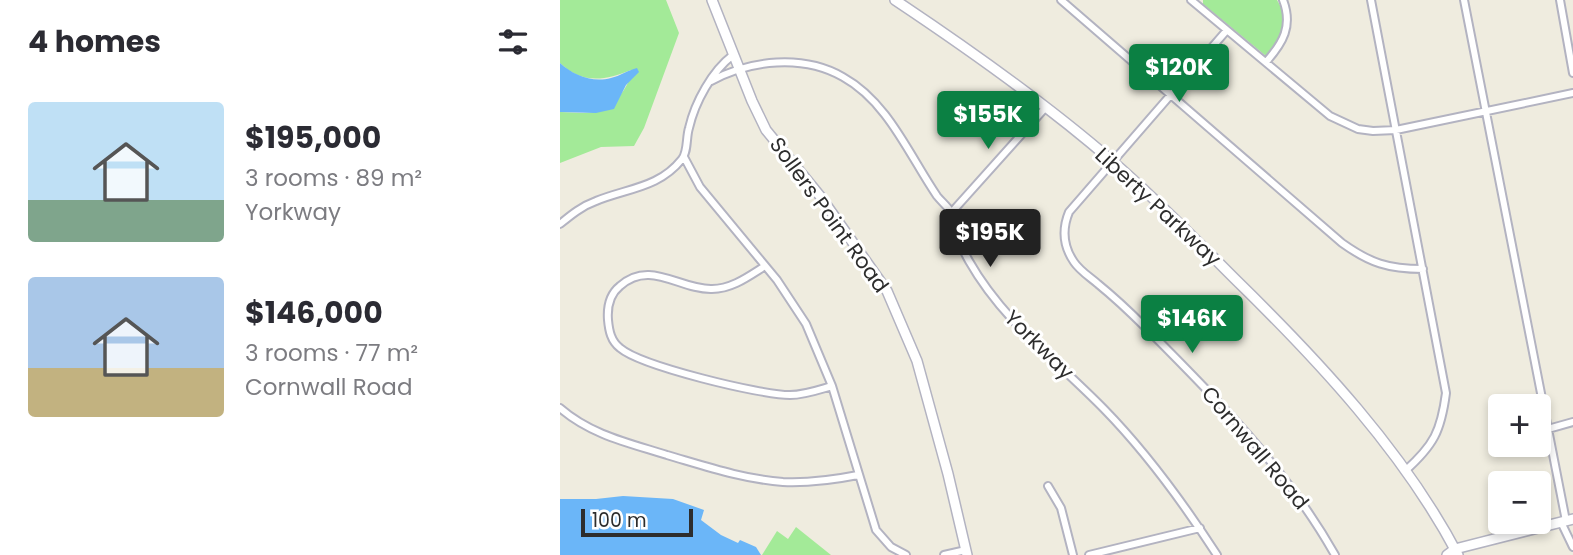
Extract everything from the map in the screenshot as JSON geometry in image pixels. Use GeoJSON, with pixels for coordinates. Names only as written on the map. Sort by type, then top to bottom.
{"type":"FeatureCollection","features":[{"type":"Feature","properties":{"kind":"street","name":"Sollers Point Road"},"geometry":{"type":"LineString","coordinates":[[712,0],[766,130],[820,196],[887,291],[916,361],[948,474],[966,552]]}},
{"type":"Feature","properties":{"kind":"street","name":"Liberty Parkway"},"geometry":{"type":"LineString","coordinates":[[895,0],[976,55],[1113,162],[1269,311],[1366,419],[1405,471],[1453,553]]}},
{"type":"Feature","properties":{"kind":"street"},"geometry":{"type":"LineString","coordinates":[[1061,0],[1358,254],[1396,269],[1423,268]]}},
{"type":"Feature","properties":{"kind":"street"},"geometry":{"type":"LineString","coordinates":[[1266,62],[1280,47],[1287,31],[1283,0]]}},
{"type":"Feature","properties":{"kind":"street"},"geometry":{"type":"LineString","coordinates":[[1371,0],[1446,393],[1437,434],[1420,457],[1405,471]]}},
{"type":"Feature","properties":{"kind":"street"},"geometry":{"type":"LineString","coordinates":[[1464,0],[1541,394]]}},
{"type":"Feature","properties":{"kind":"street"},"geometry":{"type":"LineString","coordinates":[[1560,0],[1573,73]]}},
{"type":"Feature","properties":{"kind":"street"},"geometry":{"type":"LineString","coordinates":[[1193,1],[1329,116],[1343,123],[1373,131],[1396,130],[1573,93]]}},
{"type":"Feature","properties":{"kind":"street","name":"Cornwall Road"},"geometry":{"type":"LineString","coordinates":[[1227,30],[1069,212],[1064,235],[1069,255],[1076,265],[1133,316],[1217,400],[1282,473],[1317,523],[1335,555]]}},
{"type":"Feature","properties":{"kind":"street"},"geometry":{"type":"LineString","coordinates":[[560,224],[595,201],[655,183],[684,157],[694,112],[722,64],[733,55]]}},
{"type":"Feature","properties":{"kind":"street","name":"Yorkway"},"geometry":{"type":"LineString","coordinates":[[711,81],[759,65],[803,63],[833,72],[854,84],[878,108],[951,213],[966,256],[992,296],[1010,319],[1106,411],[1144,454],[1217,555]]}},
{"type":"Feature","properties":{"kind":"street"},"geometry":{"type":"LineString","coordinates":[[951,213],[1045,107]]}},
{"type":"Feature","properties":{"kind":"street"},"geometry":{"type":"LineString","coordinates":[[684,157],[700,187],[794,303],[806,324],[832,386],[876,530],[891,547],[906,555]]}},
{"type":"Feature","properties":{"kind":"street"},"geometry":{"type":"LineString","coordinates":[[765,266],[738,282],[713,289],[651,274],[632,278],[618,287],[609,303],[608,323],[613,340],[625,352],[639,358],[745,389],[792,395],[832,386]]}},
{"type":"Feature","properties":{"kind":"street"},"geometry":{"type":"LineString","coordinates":[[560,408],[584,426],[606,436],[743,476],[802,482],[858,475]]}},
{"type":"Feature","properties":{"kind":"street"},"geometry":{"type":"LineString","coordinates":[[1551,428],[1573,422]]}},
{"type":"Feature","properties":{"kind":"street"},"geometry":{"type":"LineString","coordinates":[[1551,444],[1573,547]]}},
{"type":"Feature","properties":{"kind":"street"},"geometry":{"type":"LineString","coordinates":[[1048,486],[1061,508],[1073,555]]}},
{"type":"Feature","properties":{"kind":"street"},"geometry":{"type":"LineString","coordinates":[[1453,553],[1567,521]]}},
{"type":"Feature","properties":{"kind":"street"},"geometry":{"type":"LineString","coordinates":[[1089,555],[1200,528]]}},
{"type":"Feature","properties":{"kind":"street"},"geometry":{"type":"LineString","coordinates":[[944,555],[966,552]]}},
{"type":"Feature","properties":{"kind":"green space"},"geometry":{"type":"Polygon","coordinates":[[[560,0],[666,0],[679,33],[644,128],[634,146],[601,147],[560,163],[560,112],[590,113],[607,107],[624,90],[631,70],[594,78],[577,74],[560,63],[560,0]]]}},
{"type":"Feature","properties":{"kind":"green space"},"geometry":{"type":"Polygon","coordinates":[[[1203,0],[1277,0],[1284,23],[1277,44],[1266,56],[1203,4],[1203,0]]]}},
{"type":"Feature","properties":{"kind":"green space"},"geometry":{"type":"Polygon","coordinates":[[[796,527],[831,555],[762,555],[777,531],[788,539],[796,527]]]}},
{"type":"Feature","properties":{"kind":"water"},"geometry":{"type":"Polygon","coordinates":[[[560,63],[590,79],[614,77],[637,68],[639,72],[626,85],[614,109],[596,113],[560,112],[560,63]]]}},
{"type":"Feature","properties":{"kind":"water"},"geometry":{"type":"Polygon","coordinates":[[[623,496],[673,499],[704,510],[701,520],[721,535],[756,547],[761,555],[560,555],[560,499],[623,496]]]}}]}
